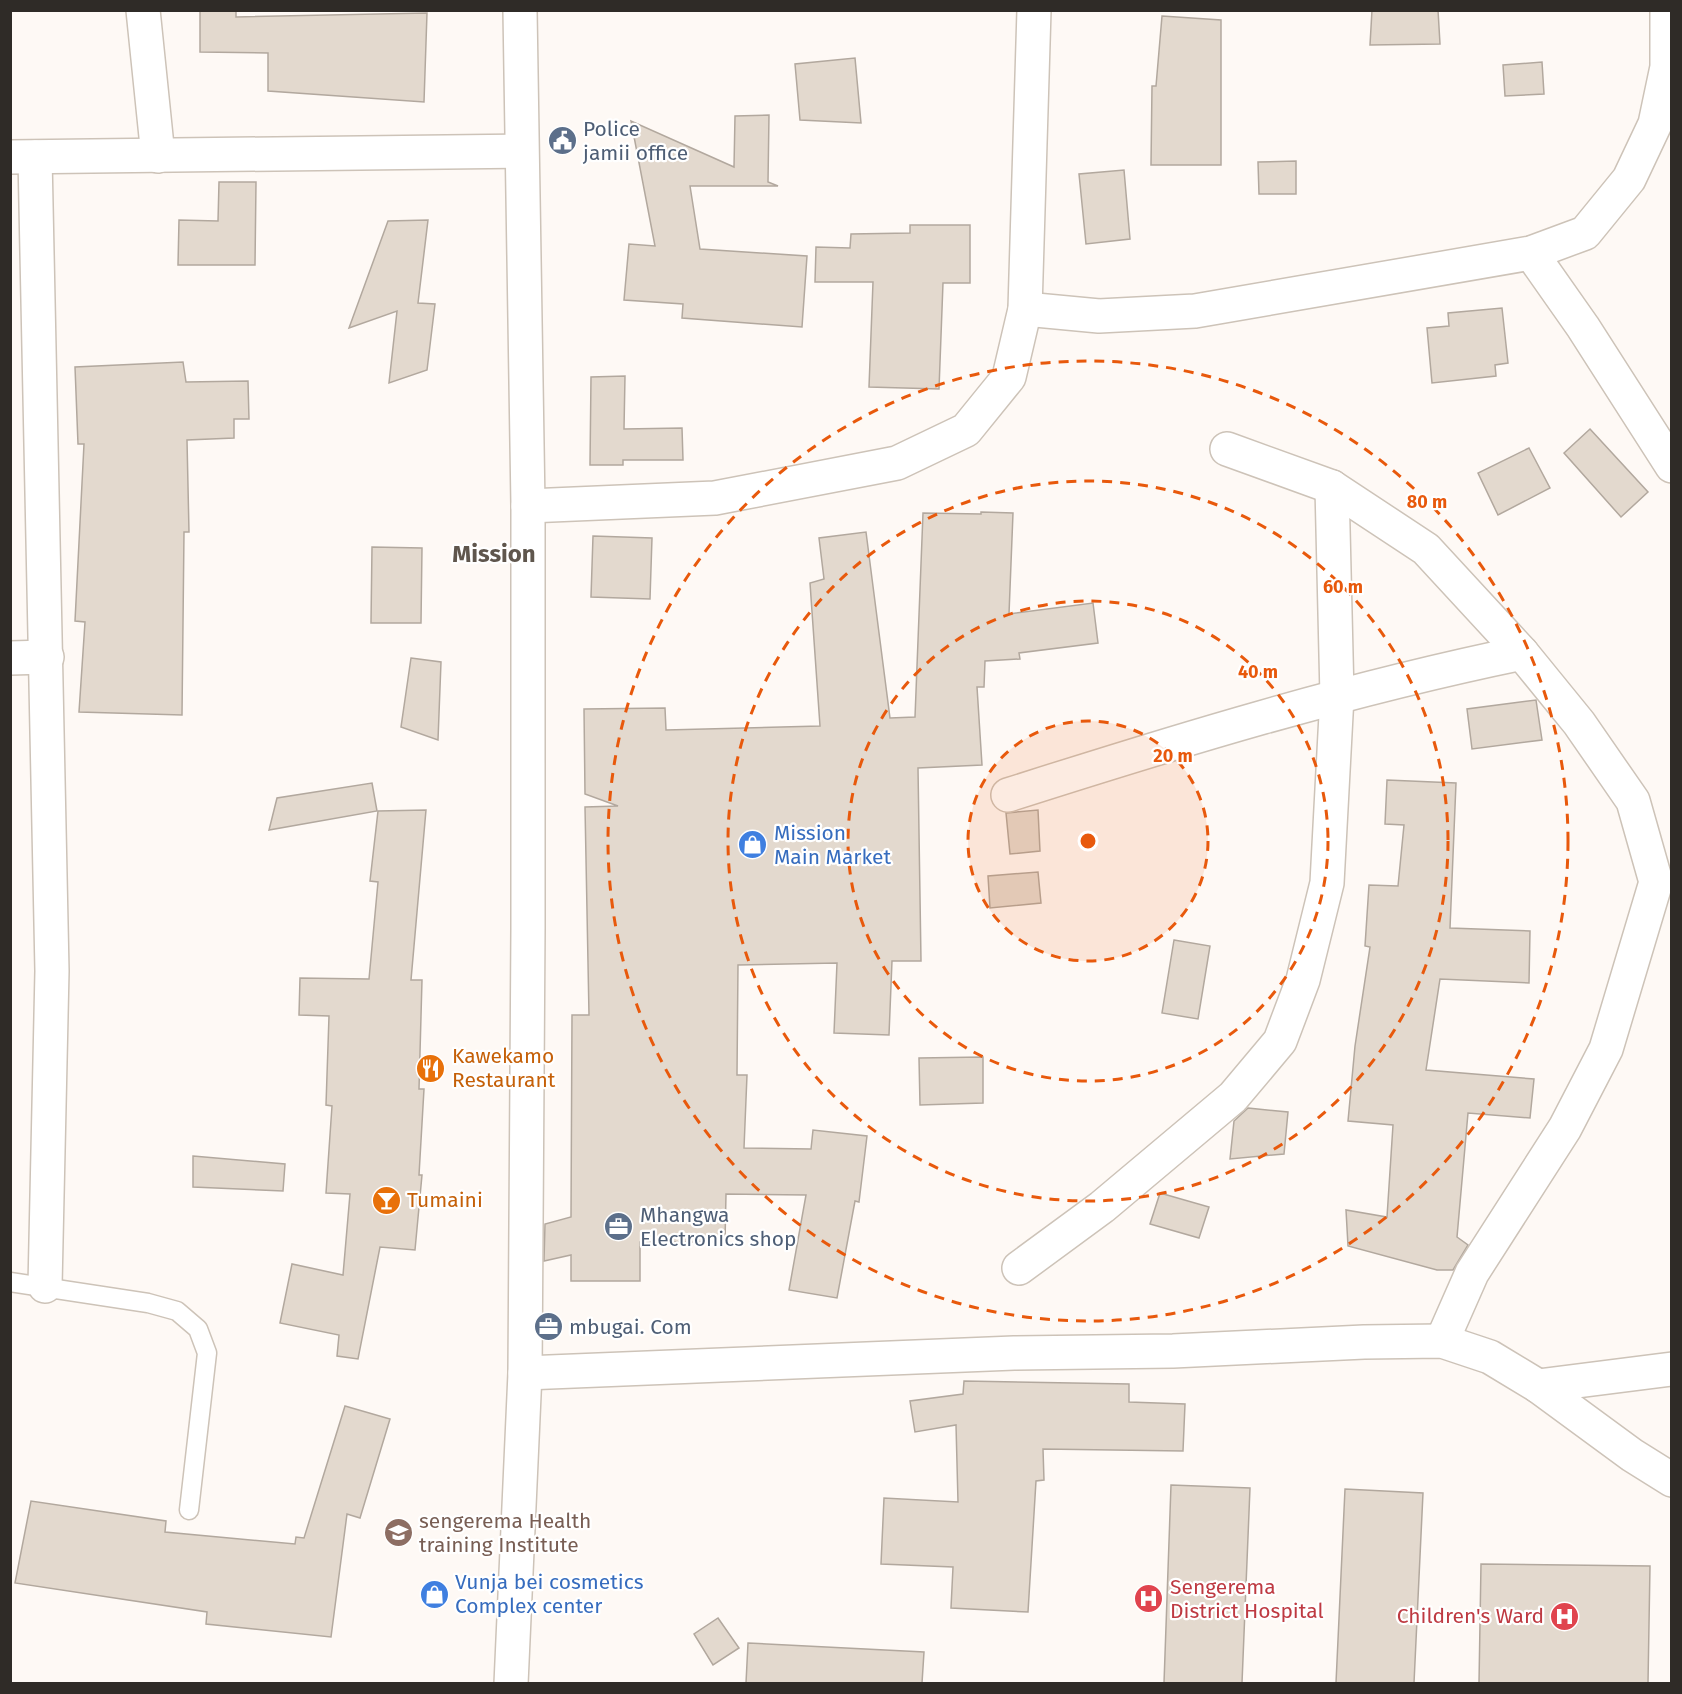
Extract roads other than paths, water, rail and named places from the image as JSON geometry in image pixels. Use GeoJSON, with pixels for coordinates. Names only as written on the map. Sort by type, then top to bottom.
{"type":"FeatureCollection","features":[{"type":"Feature","properties":{"kind":"street"},"geometry":{"type":"LineString","coordinates":[[143,10],[158,156]]}},
{"type":"Feature","properties":{"kind":"street"},"geometry":{"type":"LineString","coordinates":[[528,506],[715,498],[897,463],[966,430],[1009,377],[1025,309],[1034,10]]}},
{"type":"Feature","properties":{"kind":"street"},"geometry":{"type":"LineString","coordinates":[[1025,309],[1099,316],[1195,310],[1531,253],[1585,233],[1629,179],[1655,124],[1667,67],[1667,10]]}},
{"type":"Feature","properties":{"kind":"street"},"geometry":{"type":"LineString","coordinates":[[511,1683],[525,1373],[528,506],[516,12]]}},
{"type":"Feature","properties":{"kind":"street"},"geometry":{"type":"LineString","coordinates":[[45,1286],[52,971],[46,657],[23,157],[521,151]]}},
{"type":"Feature","properties":{"kind":"street"},"geometry":{"type":"LineString","coordinates":[[1531,253],[1583,327],[1671,466]]}},
{"type":"Feature","properties":{"kind":"street"},"geometry":{"type":"LineString","coordinates":[[1227,448],[1332,487],[1426,549],[1522,653],[1579,723],[1633,801],[1664,884],[1606,1049],[1565,1128],[1472,1273],[1442,1341]]}},
{"type":"Feature","properties":{"kind":"street"},"geometry":{"type":"LineString","coordinates":[[1019,1268],[1102,1207],[1233,1097],[1280,1041],[1303,980],[1327,883],[1338,696],[1332,487]]}},
{"type":"Feature","properties":{"kind":"street"},"geometry":{"type":"LineString","coordinates":[[1008,795],[1141,752],[1338,696],[1428,672],[1522,653]]}},
{"type":"Feature","properties":{"kind":"street"},"geometry":{"type":"LineString","coordinates":[[10,658],[46,657]]}},
{"type":"Feature","properties":{"kind":"street"},"geometry":{"type":"LineString","coordinates":[[525,1373],[1014,1353],[1173,1352],[1364,1342],[1442,1341],[1490,1357],[1538,1386],[1632,1455],[1671,1480]]}},
{"type":"Feature","properties":{"kind":"street"},"geometry":{"type":"LineString","coordinates":[[1538,1386],[1671,1369]]}},
{"type":"Feature","properties":{"kind":"lane"},"geometry":{"type":"LineString","coordinates":[[10,1282],[45,1286],[177,1311],[198,1329],[207,1353],[189,1510]]}},
{"type":"Feature","properties":{"kind":"place","name":"Police jamii office"},"geometry":{"type":"Point","coordinates":[562,141]}},
{"type":"Feature","properties":{"kind":"place","name":"Mission Main Market"},"geometry":{"type":"Point","coordinates":[753,845]}},
{"type":"Feature","properties":{"kind":"place","name":"Kawekamo Restaurant"},"geometry":{"type":"Point","coordinates":[431,1068]}},
{"type":"Feature","properties":{"kind":"place","name":"Tumaini"},"geometry":{"type":"Point","coordinates":[386,1200]}},
{"type":"Feature","properties":{"kind":"place","name":"Mhangwa Electronics shop"},"geometry":{"type":"Point","coordinates":[619,1227]}},
{"type":"Feature","properties":{"kind":"place","name":"mbugai. Com"},"geometry":{"type":"Point","coordinates":[548,1327]}},
{"type":"Feature","properties":{"kind":"place","name":"sengerema Health training Institute"},"geometry":{"type":"Point","coordinates":[398,1533]}},
{"type":"Feature","properties":{"kind":"place","name":"Vunja bei cosmetics Complex center"},"geometry":{"type":"Point","coordinates":[434,1594]}},
{"type":"Feature","properties":{"kind":"place","name":"Sengerema District Hospital"},"geometry":{"type":"Point","coordinates":[1149,1599]}},
{"type":"Feature","properties":{"kind":"place","name":"Children's Ward"},"geometry":{"type":"Point","coordinates":[1565,1616]}},
{"type":"Feature","properties":{"kind":"district","name":"Mission"},"geometry":{"type":"Point","coordinates":[494,554]}}]}
